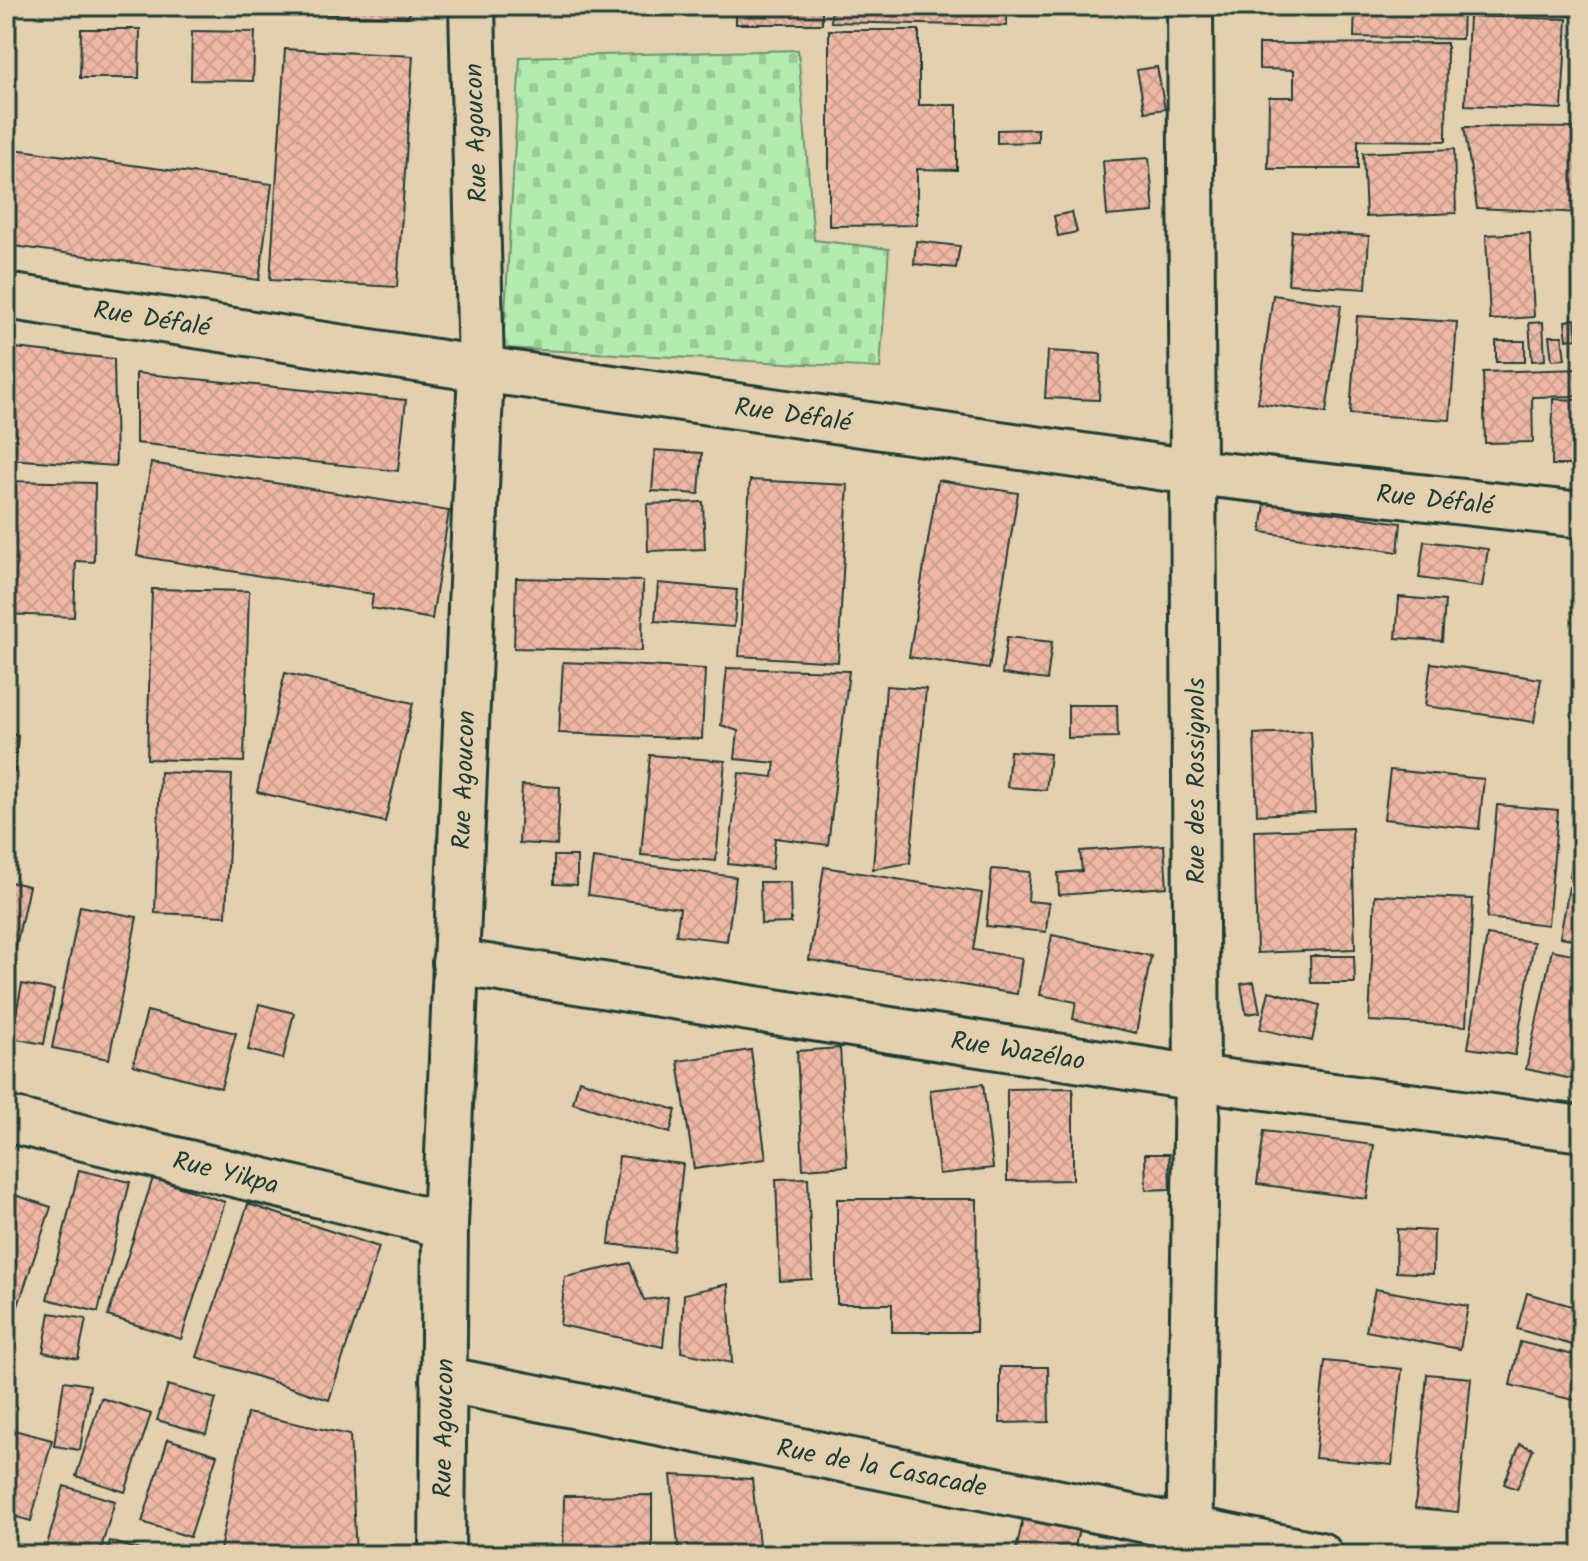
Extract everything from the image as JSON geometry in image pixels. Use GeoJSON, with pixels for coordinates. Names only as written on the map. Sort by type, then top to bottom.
{"type":"FeatureCollection","features":[{"type":"Feature","properties":{"kind":"street","name":"Rue Agoucon"},"geometry":{"type":"LineString","coordinates":[[442,1555],[445,1225],[481,369],[472,6]]}},
{"type":"Feature","properties":{"kind":"street","name":"Rue des Rossignols"},"geometry":{"type":"LineString","coordinates":[[1189,1542],[1197,1078],[1190,6]]}},
{"type":"Feature","properties":{"kind":"street","name":"Rue Défalé"},"geometry":{"type":"LineString","coordinates":[[6,296],[481,369],[1193,472],[1582,515]]}},
{"type":"Feature","properties":{"kind":"street","name":"Rue Wazélao"},"geometry":{"type":"LineString","coordinates":[[455,962],[1197,1078],[1582,1129]]}},
{"type":"Feature","properties":{"kind":"street","name":"Rue Yikpa"},"geometry":{"type":"LineString","coordinates":[[6,1119],[445,1225]]}},
{"type":"Feature","properties":{"kind":"street","name":"Rue de la Casacade"},"geometry":{"type":"LineString","coordinates":[[443,1379],[1189,1542],[1320,1555]]}},
{"type":"Feature","properties":{"kind":"green space"},"geometry":{"type":"Polygon","coordinates":[[[798,50],[814,240],[889,249],[880,368],[503,348],[520,57],[798,50]]]}},
{"type":"Feature","properties":{"kind":"building"},"geometry":{"type":"Polygon","coordinates":[[[43,6],[410,6],[409,17],[43,6]]]}},
{"type":"Feature","properties":{"kind":"building"},"geometry":{"type":"Polygon","coordinates":[[[736,6],[822,6],[822,24],[736,24],[736,6]]]}},
{"type":"Feature","properties":{"kind":"building"},"geometry":{"type":"Polygon","coordinates":[[[832,6],[1007,6],[1007,26],[831,22],[832,6]]]}},
{"type":"Feature","properties":{"kind":"building"},"geometry":{"type":"Polygon","coordinates":[[[1355,6],[1463,6],[1462,39],[1354,37],[1355,6]]]}},
{"type":"Feature","properties":{"kind":"building"},"geometry":{"type":"Polygon","coordinates":[[[1469,16],[1567,19],[1562,109],[1465,105],[1469,16]]]}},
{"type":"Feature","properties":{"kind":"building"},"geometry":{"type":"Polygon","coordinates":[[[81,29],[140,29],[139,78],[80,78],[81,29]]]}},
{"type":"Feature","properties":{"kind":"building"},"geometry":{"type":"Polygon","coordinates":[[[829,30],[919,30],[919,105],[957,105],[957,170],[917,169],[917,225],[829,226],[829,30]]]}},
{"type":"Feature","properties":{"kind":"building"},"geometry":{"type":"Polygon","coordinates":[[[192,31],[255,32],[253,81],[191,80],[192,31]]]}},
{"type":"Feature","properties":{"kind":"building"},"geometry":{"type":"Polygon","coordinates":[[[1447,43],[1446,141],[1358,140],[1358,169],[1268,169],[1269,97],[1294,97],[1294,70],[1259,69],[1259,44],[1447,43]]]}},
{"type":"Feature","properties":{"kind":"building"},"geometry":{"type":"Polygon","coordinates":[[[285,49],[413,56],[397,287],[270,280],[285,49]]]}},
{"type":"Feature","properties":{"kind":"building"},"geometry":{"type":"Polygon","coordinates":[[[1157,67],[1165,109],[1145,112],[1137,70],[1157,67]]]}},
{"type":"Feature","properties":{"kind":"building"},"geometry":{"type":"Polygon","coordinates":[[[1464,127],[1582,128],[1582,213],[1477,208],[1464,127]]]}},
{"type":"Feature","properties":{"kind":"building"},"geometry":{"type":"Polygon","coordinates":[[[1038,129],[1038,142],[997,143],[997,130],[1038,129]]]}},
{"type":"Feature","properties":{"kind":"building"},"geometry":{"type":"Polygon","coordinates":[[[6,148],[272,184],[259,280],[6,245],[6,148]]]}},
{"type":"Feature","properties":{"kind":"building"},"geometry":{"type":"Polygon","coordinates":[[[1454,149],[1456,213],[1366,217],[1363,153],[1454,149]]]}},
{"type":"Feature","properties":{"kind":"building"},"geometry":{"type":"Polygon","coordinates":[[[1149,158],[1154,212],[1107,216],[1103,161],[1149,158]]]}},
{"type":"Feature","properties":{"kind":"building"},"geometry":{"type":"Polygon","coordinates":[[[1072,212],[1077,232],[1058,236],[1054,216],[1072,212]]]}},
{"type":"Feature","properties":{"kind":"building"},"geometry":{"type":"Polygon","coordinates":[[[1292,231],[1369,236],[1366,289],[1288,284],[1292,231]]]}},
{"type":"Feature","properties":{"kind":"building"},"geometry":{"type":"Polygon","coordinates":[[[1530,233],[1534,317],[1490,320],[1486,235],[1530,233]]]}},
{"type":"Feature","properties":{"kind":"building"},"geometry":{"type":"Polygon","coordinates":[[[916,241],[960,246],[956,268],[914,264],[916,241]]]}},
{"type":"Feature","properties":{"kind":"building"},"geometry":{"type":"Polygon","coordinates":[[[1273,295],[1341,305],[1326,413],[1258,403],[1273,295]]]}},
{"type":"Feature","properties":{"kind":"building"},"geometry":{"type":"Polygon","coordinates":[[[1357,316],[1457,322],[1450,420],[1350,414],[1357,316]]]}},
{"type":"Feature","properties":{"kind":"building"},"geometry":{"type":"Polygon","coordinates":[[[1575,319],[1577,338],[1567,340],[1565,321],[1575,319]]]}},
{"type":"Feature","properties":{"kind":"building"},"geometry":{"type":"Polygon","coordinates":[[[1543,322],[1545,360],[1532,361],[1529,323],[1543,322]]]}},
{"type":"Feature","properties":{"kind":"building"},"geometry":{"type":"Polygon","coordinates":[[[1549,336],[1562,336],[1565,359],[1552,360],[1549,336]]]}},
{"type":"Feature","properties":{"kind":"building"},"geometry":{"type":"Polygon","coordinates":[[[1496,341],[1525,341],[1525,362],[1496,362],[1496,341]]]}},
{"type":"Feature","properties":{"kind":"building"},"geometry":{"type":"Polygon","coordinates":[[[6,347],[114,359],[116,466],[6,459],[6,347]]]}},
{"type":"Feature","properties":{"kind":"building"},"geometry":{"type":"Polygon","coordinates":[[[1048,351],[1101,354],[1099,400],[1045,398],[1048,351]]]}},
{"type":"Feature","properties":{"kind":"building"},"geometry":{"type":"Polygon","coordinates":[[[1582,369],[1582,396],[1532,397],[1533,442],[1485,443],[1483,372],[1582,369]]]}},
{"type":"Feature","properties":{"kind":"building"},"geometry":{"type":"Polygon","coordinates":[[[136,373],[406,400],[398,471],[136,443],[136,373]]]}},
{"type":"Feature","properties":{"kind":"building"},"geometry":{"type":"Polygon","coordinates":[[[1553,399],[1582,400],[1582,465],[1552,465],[1553,399]]]}},
{"type":"Feature","properties":{"kind":"building"},"geometry":{"type":"Polygon","coordinates":[[[655,450],[702,453],[699,494],[652,491],[655,450]]]}},
{"type":"Feature","properties":{"kind":"building"},"geometry":{"type":"Polygon","coordinates":[[[151,463],[449,511],[432,619],[371,608],[373,594],[137,556],[151,463]]]}},
{"type":"Feature","properties":{"kind":"building"},"geometry":{"type":"Polygon","coordinates":[[[750,480],[848,485],[838,662],[739,656],[750,480]]]}},
{"type":"Feature","properties":{"kind":"building"},"geometry":{"type":"Polygon","coordinates":[[[938,480],[1018,493],[989,669],[909,657],[938,480]]]}},
{"type":"Feature","properties":{"kind":"building"},"geometry":{"type":"Polygon","coordinates":[[[6,481],[95,483],[94,562],[76,561],[74,617],[6,614],[6,481]]]}},
{"type":"Feature","properties":{"kind":"building"},"geometry":{"type":"Polygon","coordinates":[[[703,502],[705,549],[648,551],[647,504],[703,502]]]}},
{"type":"Feature","properties":{"kind":"building"},"geometry":{"type":"Polygon","coordinates":[[[1265,503],[1401,523],[1398,552],[1261,532],[1265,503]]]}},
{"type":"Feature","properties":{"kind":"building"},"geometry":{"type":"Polygon","coordinates":[[[1424,541],[1488,549],[1482,587],[1419,578],[1424,541]]]}},
{"type":"Feature","properties":{"kind":"building"},"geometry":{"type":"Polygon","coordinates":[[[516,578],[643,581],[642,651],[514,648],[516,578]]]}},
{"type":"Feature","properties":{"kind":"building"},"geometry":{"type":"Polygon","coordinates":[[[658,583],[737,590],[734,627],[655,621],[658,583]]]}},
{"type":"Feature","properties":{"kind":"building"},"geometry":{"type":"Polygon","coordinates":[[[152,589],[249,591],[244,762],[147,759],[152,589]]]}},
{"type":"Feature","properties":{"kind":"building"},"geometry":{"type":"Polygon","coordinates":[[[1399,597],[1445,601],[1442,641],[1396,638],[1399,597]]]}},
{"type":"Feature","properties":{"kind":"building"},"geometry":{"type":"Polygon","coordinates":[[[1007,637],[1052,642],[1047,680],[1002,674],[1007,637]]]}},
{"type":"Feature","properties":{"kind":"building"},"geometry":{"type":"Polygon","coordinates":[[[563,662],[705,669],[702,739],[559,733],[563,662]]]}},
{"type":"Feature","properties":{"kind":"building"},"geometry":{"type":"Polygon","coordinates":[[[1431,663],[1541,679],[1534,722],[1425,706],[1431,663]]]}},
{"type":"Feature","properties":{"kind":"building"},"geometry":{"type":"Polygon","coordinates":[[[727,668],[849,671],[828,845],[775,838],[772,869],[728,864],[739,773],[773,777],[775,763],[735,759],[738,731],[721,725],[727,668]]]}},
{"type":"Feature","properties":{"kind":"building"},"geometry":{"type":"Polygon","coordinates":[[[285,673],[413,703],[385,822],[257,792],[285,673]]]}},
{"type":"Feature","properties":{"kind":"building"},"geometry":{"type":"Polygon","coordinates":[[[886,686],[926,689],[910,863],[873,869],[886,686]]]}},
{"type":"Feature","properties":{"kind":"building"},"geometry":{"type":"Polygon","coordinates":[[[1068,705],[1117,705],[1118,737],[1068,738],[1068,705]]]}},
{"type":"Feature","properties":{"kind":"building"},"geometry":{"type":"Polygon","coordinates":[[[1311,731],[1315,812],[1257,815],[1254,734],[1311,731]]]}},
{"type":"Feature","properties":{"kind":"building"},"geometry":{"type":"Polygon","coordinates":[[[6,734],[18,735],[15,772],[6,772],[6,734]]]}},
{"type":"Feature","properties":{"kind":"building"},"geometry":{"type":"Polygon","coordinates":[[[1010,751],[1050,754],[1046,790],[1007,787],[1010,751]]]}},
{"type":"Feature","properties":{"kind":"building"},"geometry":{"type":"Polygon","coordinates":[[[650,755],[725,761],[716,861],[641,855],[650,755]]]}},
{"type":"Feature","properties":{"kind":"building"},"geometry":{"type":"Polygon","coordinates":[[[1390,770],[1484,779],[1479,829],[1384,819],[1390,770]]]}},
{"type":"Feature","properties":{"kind":"building"},"geometry":{"type":"Polygon","coordinates":[[[160,772],[232,775],[226,916],[155,913],[160,772]]]}},
{"type":"Feature","properties":{"kind":"building"},"geometry":{"type":"Polygon","coordinates":[[[522,785],[560,787],[557,845],[519,843],[522,785]]]}},
{"type":"Feature","properties":{"kind":"building"},"geometry":{"type":"Polygon","coordinates":[[[1497,805],[1558,810],[1548,925],[1487,918],[1497,805]]]}},
{"type":"Feature","properties":{"kind":"building"},"geometry":{"type":"Polygon","coordinates":[[[1579,814],[1582,815],[1582,879],[1570,877],[1579,814]]]}},
{"type":"Feature","properties":{"kind":"building"},"geometry":{"type":"Polygon","coordinates":[[[1352,828],[1355,949],[1257,953],[1254,831],[1352,828]]]}},
{"type":"Feature","properties":{"kind":"building"},"geometry":{"type":"Polygon","coordinates":[[[1164,845],[1167,887],[1059,895],[1058,873],[1082,871],[1080,851],[1164,845]]]}},
{"type":"Feature","properties":{"kind":"building"},"geometry":{"type":"Polygon","coordinates":[[[554,856],[577,856],[577,885],[554,884],[554,856]]]}},
{"type":"Feature","properties":{"kind":"building"},"geometry":{"type":"Polygon","coordinates":[[[593,858],[736,877],[727,941],[676,935],[680,908],[588,895],[593,858]]]}},
{"type":"Feature","properties":{"kind":"building"},"geometry":{"type":"Polygon","coordinates":[[[824,867],[982,893],[973,950],[1022,958],[1017,994],[809,960],[824,867]]]}},
{"type":"Feature","properties":{"kind":"building"},"geometry":{"type":"Polygon","coordinates":[[[992,869],[1030,872],[1028,901],[1049,903],[1046,932],[986,926],[992,869]]]}},
{"type":"Feature","properties":{"kind":"building"},"geometry":{"type":"Polygon","coordinates":[[[6,881],[29,886],[15,951],[6,950],[6,881]]]}},
{"type":"Feature","properties":{"kind":"building"},"geometry":{"type":"Polygon","coordinates":[[[760,882],[790,882],[791,923],[761,924],[760,882]]]}},
{"type":"Feature","properties":{"kind":"building"},"geometry":{"type":"Polygon","coordinates":[[[1569,887],[1582,889],[1582,941],[1560,937],[1569,887]]]}},
{"type":"Feature","properties":{"kind":"building"},"geometry":{"type":"Polygon","coordinates":[[[1375,895],[1473,899],[1466,1026],[1369,1021],[1375,895]]]}},
{"type":"Feature","properties":{"kind":"building"},"geometry":{"type":"Polygon","coordinates":[[[80,906],[137,917],[109,1059],[52,1048],[80,906]]]}},
{"type":"Feature","properties":{"kind":"building"},"geometry":{"type":"Polygon","coordinates":[[[1052,935],[1151,956],[1136,1033],[1073,1019],[1076,1002],[1040,995],[1052,935]]]}},
{"type":"Feature","properties":{"kind":"building"},"geometry":{"type":"Polygon","coordinates":[[[1487,935],[1534,942],[1515,1055],[1468,1048],[1487,935]]]}},
{"type":"Feature","properties":{"kind":"building"},"geometry":{"type":"Polygon","coordinates":[[[1552,950],[1582,956],[1582,1056],[1577,1080],[1526,1069],[1552,950]]]}},
{"type":"Feature","properties":{"kind":"building"},"geometry":{"type":"Polygon","coordinates":[[[1310,956],[1354,956],[1355,983],[1311,983],[1310,956]]]}},
{"type":"Feature","properties":{"kind":"building"},"geometry":{"type":"Polygon","coordinates":[[[1254,982],[1260,1012],[1246,1014],[1241,984],[1254,982]]]}},
{"type":"Feature","properties":{"kind":"building"},"geometry":{"type":"Polygon","coordinates":[[[22,984],[54,990],[44,1044],[11,1038],[22,984]]]}},
{"type":"Feature","properties":{"kind":"building"},"geometry":{"type":"Polygon","coordinates":[[[1269,991],[1320,1005],[1312,1041],[1260,1029],[1269,991]]]}},
{"type":"Feature","properties":{"kind":"building"},"geometry":{"type":"Polygon","coordinates":[[[259,1004],[294,1013],[283,1059],[248,1050],[259,1004]]]}},
{"type":"Feature","properties":{"kind":"building"},"geometry":{"type":"Polygon","coordinates":[[[147,1011],[236,1033],[221,1088],[133,1065],[147,1011]]]}},
{"type":"Feature","properties":{"kind":"building"},"geometry":{"type":"Polygon","coordinates":[[[840,1048],[847,1166],[803,1169],[797,1051],[840,1048]]]}},
{"type":"Feature","properties":{"kind":"building"},"geometry":{"type":"Polygon","coordinates":[[[751,1050],[766,1159],[694,1169],[678,1061],[751,1050]]]}},
{"type":"Feature","properties":{"kind":"building"},"geometry":{"type":"Polygon","coordinates":[[[579,1080],[676,1110],[670,1133],[573,1103],[579,1080]]]}},
{"type":"Feature","properties":{"kind":"building"},"geometry":{"type":"Polygon","coordinates":[[[983,1084],[993,1168],[939,1174],[930,1090],[983,1084]]]}},
{"type":"Feature","properties":{"kind":"building"},"geometry":{"type":"Polygon","coordinates":[[[1073,1088],[1073,1180],[1007,1181],[1007,1089],[1073,1088]]]}},
{"type":"Feature","properties":{"kind":"building"},"geometry":{"type":"Polygon","coordinates":[[[1264,1131],[1374,1145],[1367,1199],[1257,1184],[1264,1131]]]}},
{"type":"Feature","properties":{"kind":"building"},"geometry":{"type":"Polygon","coordinates":[[[1145,1154],[1169,1154],[1170,1189],[1146,1190],[1145,1154]]]}},
{"type":"Feature","properties":{"kind":"building"},"geometry":{"type":"Polygon","coordinates":[[[619,1156],[683,1164],[673,1251],[609,1244],[619,1156]]]}},
{"type":"Feature","properties":{"kind":"building"},"geometry":{"type":"Polygon","coordinates":[[[79,1170],[130,1182],[98,1312],[47,1299],[79,1170]]]}},
{"type":"Feature","properties":{"kind":"building"},"geometry":{"type":"Polygon","coordinates":[[[153,1178],[225,1202],[181,1339],[108,1316],[153,1178]]]}},
{"type":"Feature","properties":{"kind":"building"},"geometry":{"type":"Polygon","coordinates":[[[808,1178],[812,1279],[780,1281],[776,1179],[808,1178]]]}},
{"type":"Feature","properties":{"kind":"building"},"geometry":{"type":"Polygon","coordinates":[[[6,1192],[51,1207],[11,1327],[6,1325],[6,1192]]]}},
{"type":"Feature","properties":{"kind":"building"},"geometry":{"type":"Polygon","coordinates":[[[837,1199],[977,1199],[976,1332],[892,1332],[892,1304],[837,1304],[837,1199]]]}},
{"type":"Feature","properties":{"kind":"building"},"geometry":{"type":"Polygon","coordinates":[[[248,1204],[379,1247],[329,1400],[197,1357],[248,1204]]]}},
{"type":"Feature","properties":{"kind":"building"},"geometry":{"type":"Polygon","coordinates":[[[1397,1229],[1434,1231],[1433,1274],[1396,1272],[1397,1229]]]}},
{"type":"Feature","properties":{"kind":"building"},"geometry":{"type":"Polygon","coordinates":[[[630,1263],[644,1300],[668,1297],[663,1347],[560,1325],[565,1277],[630,1263]]]}},
{"type":"Feature","properties":{"kind":"building"},"geometry":{"type":"Polygon","coordinates":[[[728,1284],[732,1363],[681,1352],[684,1294],[728,1284]]]}},
{"type":"Feature","properties":{"kind":"building"},"geometry":{"type":"Polygon","coordinates":[[[1375,1289],[1468,1306],[1460,1349],[1366,1331],[1375,1289]]]}},
{"type":"Feature","properties":{"kind":"building"},"geometry":{"type":"Polygon","coordinates":[[[1527,1293],[1582,1309],[1582,1348],[1517,1329],[1527,1293]]]}},
{"type":"Feature","properties":{"kind":"building"},"geometry":{"type":"Polygon","coordinates":[[[50,1313],[86,1319],[78,1359],[43,1352],[50,1313]]]}},
{"type":"Feature","properties":{"kind":"building"},"geometry":{"type":"Polygon","coordinates":[[[1520,1342],[1582,1357],[1582,1402],[1510,1385],[1520,1342]]]}},
{"type":"Feature","properties":{"kind":"building"},"geometry":{"type":"Polygon","coordinates":[[[1325,1361],[1402,1369],[1392,1465],[1315,1458],[1325,1361]]]}},
{"type":"Feature","properties":{"kind":"building"},"geometry":{"type":"Polygon","coordinates":[[[1000,1367],[1048,1367],[1049,1422],[1000,1423],[1000,1367]]]}},
{"type":"Feature","properties":{"kind":"building"},"geometry":{"type":"Polygon","coordinates":[[[1427,1374],[1471,1378],[1458,1512],[1415,1508],[1427,1374]]]}},
{"type":"Feature","properties":{"kind":"building"},"geometry":{"type":"Polygon","coordinates":[[[64,1381],[90,1385],[80,1450],[54,1446],[64,1381]]]}},
{"type":"Feature","properties":{"kind":"building"},"geometry":{"type":"Polygon","coordinates":[[[168,1385],[216,1399],[206,1434],[157,1420],[168,1385]]]}},
{"type":"Feature","properties":{"kind":"building"},"geometry":{"type":"Polygon","coordinates":[[[101,1398],[151,1414],[125,1492],[76,1476],[101,1398]]]}},
{"type":"Feature","properties":{"kind":"building"},"geometry":{"type":"Polygon","coordinates":[[[247,1413],[350,1435],[356,1555],[219,1555],[247,1413]]]}},
{"type":"Feature","properties":{"kind":"building"},"geometry":{"type":"Polygon","coordinates":[[[6,1428],[52,1440],[31,1521],[6,1514],[6,1428]]]}},
{"type":"Feature","properties":{"kind":"building"},"geometry":{"type":"Polygon","coordinates":[[[168,1439],[217,1455],[190,1537],[142,1522],[168,1439]]]}},
{"type":"Feature","properties":{"kind":"building"},"geometry":{"type":"Polygon","coordinates":[[[1520,1444],[1533,1449],[1517,1489],[1504,1484],[1520,1444]]]}},
{"type":"Feature","properties":{"kind":"building"},"geometry":{"type":"Polygon","coordinates":[[[671,1475],[752,1479],[760,1555],[679,1555],[671,1475]]]}},
{"type":"Feature","properties":{"kind":"building"},"geometry":{"type":"Polygon","coordinates":[[[64,1486],[115,1501],[99,1555],[44,1555],[64,1486]]]}},
{"type":"Feature","properties":{"kind":"building"},"geometry":{"type":"Polygon","coordinates":[[[652,1495],[652,1555],[563,1555],[564,1496],[652,1495]]]}},
{"type":"Feature","properties":{"kind":"building"},"geometry":{"type":"Polygon","coordinates":[[[1025,1509],[1081,1520],[1073,1555],[1015,1555],[1025,1509]]]}},
{"type":"Feature","properties":{"kind":"building"},"geometry":{"type":"Polygon","coordinates":[[[110,1541],[146,1552],[145,1555],[105,1555],[110,1541]]]}},
{"type":"Feature","properties":{"kind":"building"},"geometry":{"type":"Polygon","coordinates":[[[178,1547],[213,1551],[213,1555],[177,1555],[178,1547]]]}}]}
